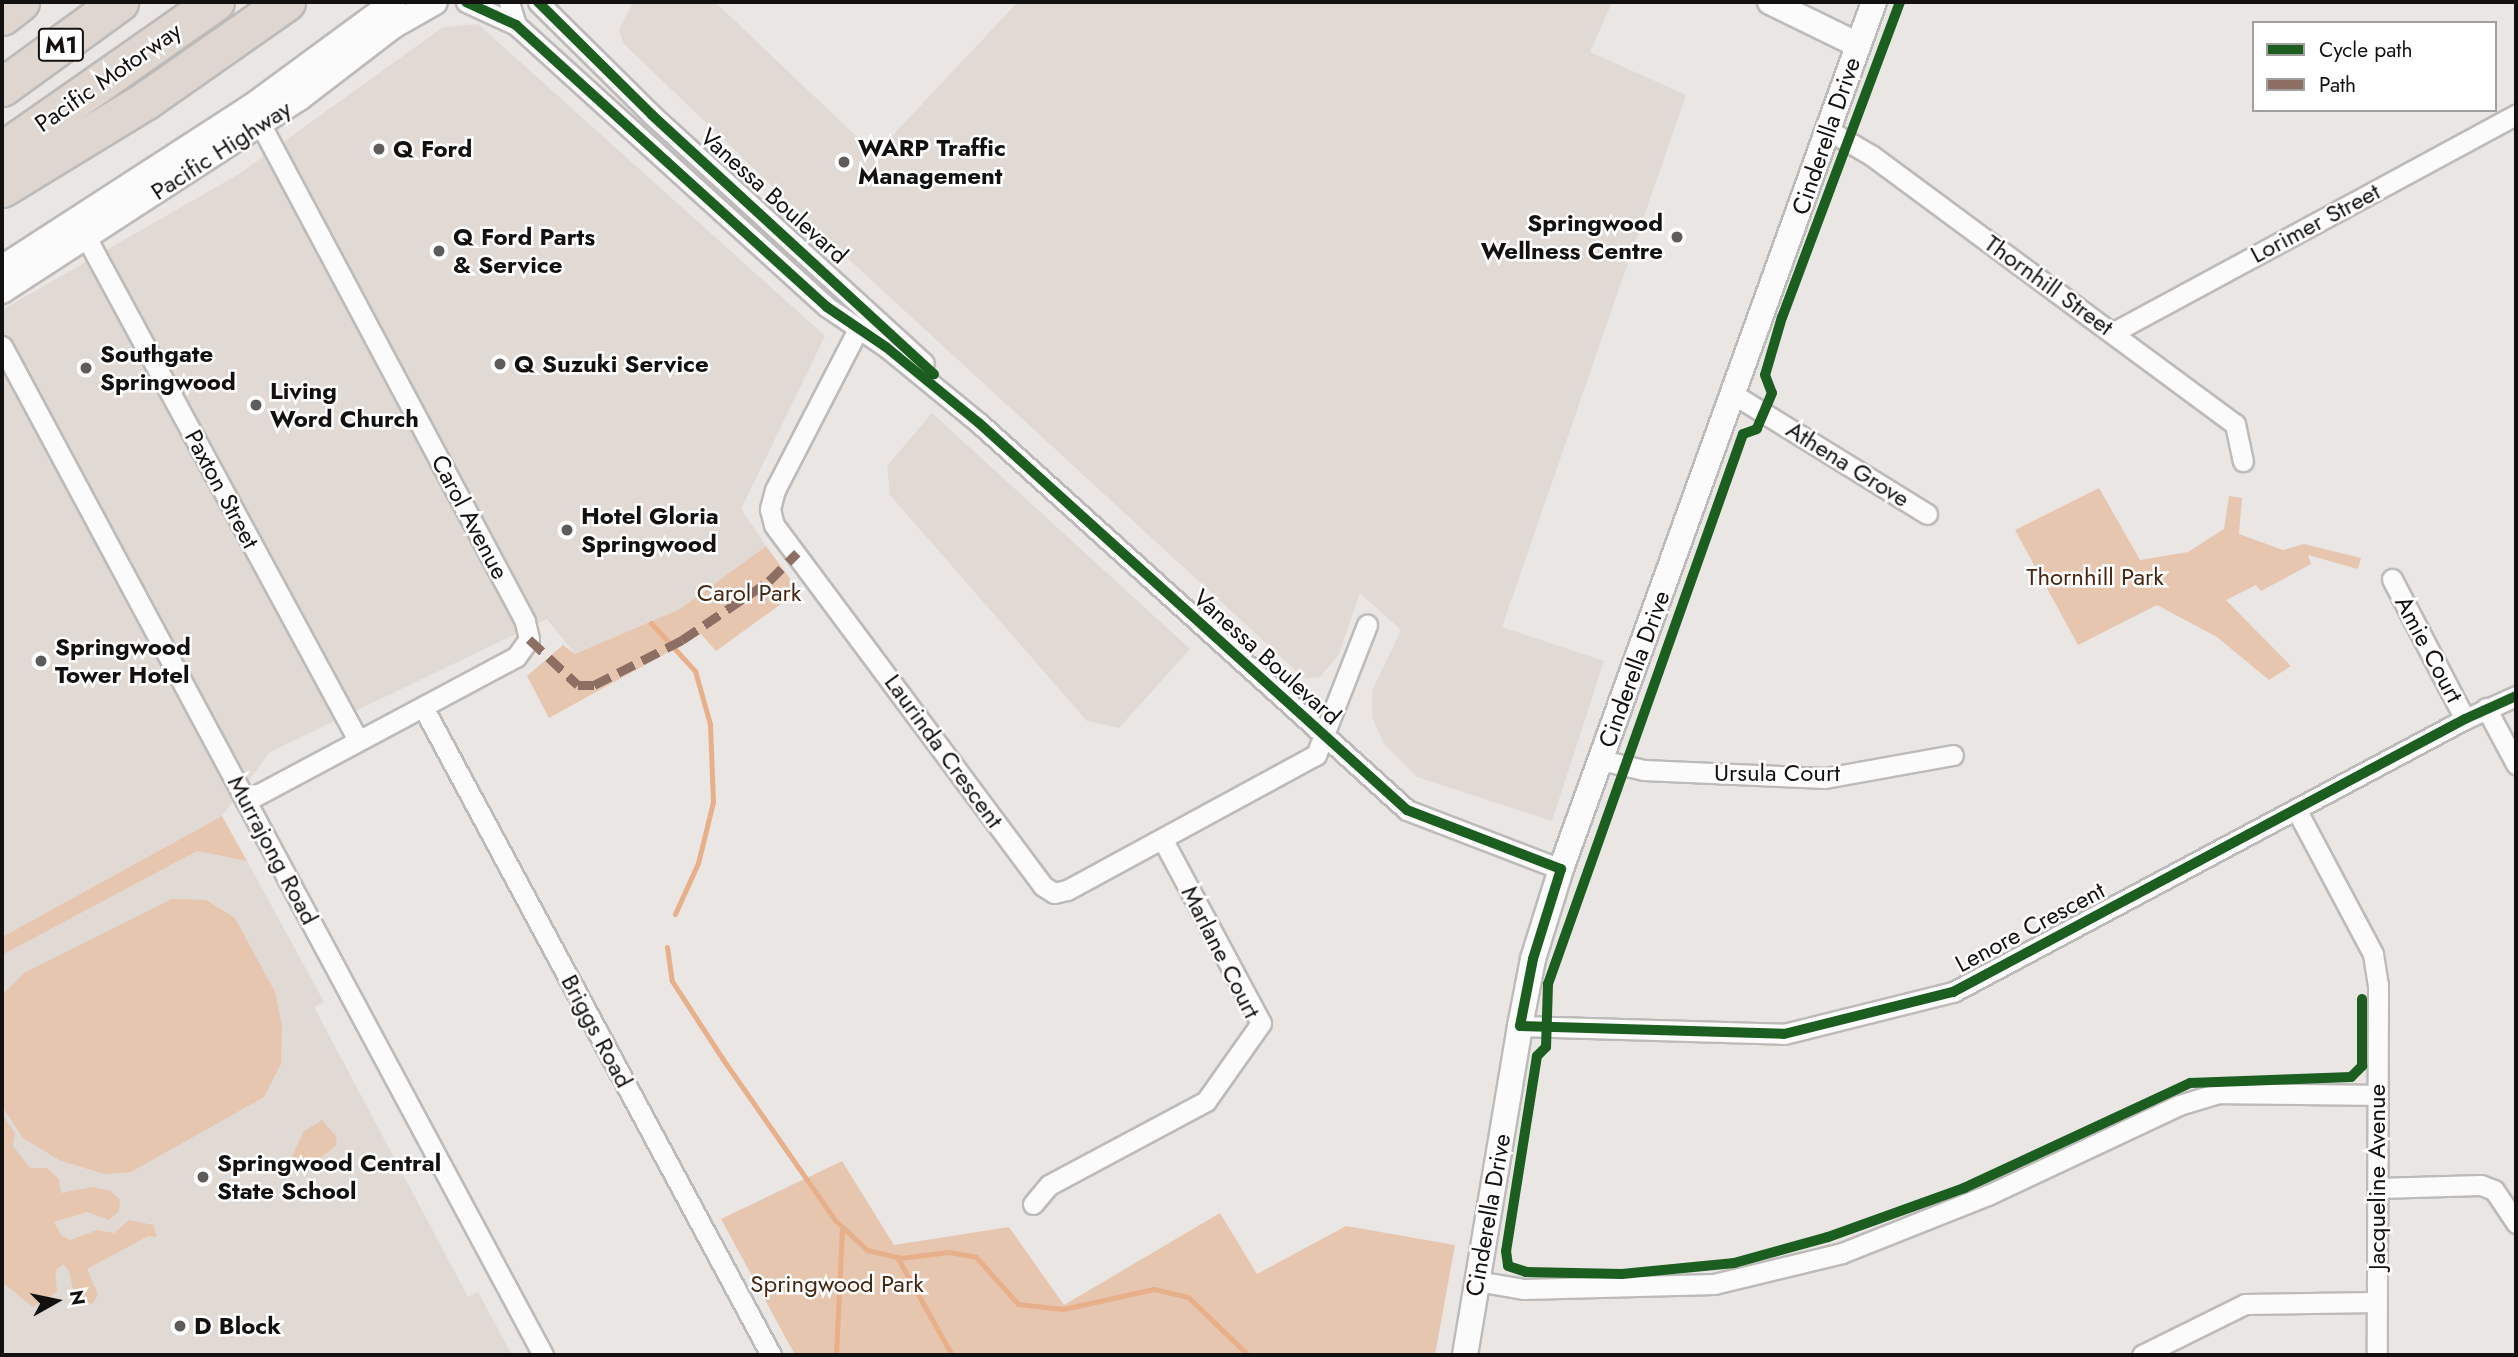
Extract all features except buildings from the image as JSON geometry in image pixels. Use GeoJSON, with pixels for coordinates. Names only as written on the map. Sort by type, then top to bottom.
{"type":"FeatureCollection","features":[{"type":"Feature","properties":{"kind":"highway"},"geometry":{"type":"LineString","coordinates":[[2,16],[20,2]]}},
{"type":"Feature","properties":{"kind":"highway","name":"M1"},"geometry":{"type":"LineString","coordinates":[[2,87],[119,2]]}},
{"type":"Feature","properties":{"kind":"highway","name":"Pacific Motorway"},"geometry":{"type":"LineString","coordinates":[[2,151],[215,2]]}},
{"type":"Feature","properties":{"kind":"highway"},"geometry":{"type":"LineString","coordinates":[[2,188],[146,100],[286,2]]}},
{"type":"Feature","properties":{"kind":"street","name":"Pacific Highway"},"geometry":{"type":"LineString","coordinates":[[2,268],[256,116],[394,2]]}},
{"type":"Feature","properties":{"kind":"street","name":"Pacific Highway"},"geometry":{"type":"LineString","coordinates":[[2,291],[86,237],[256,116],[393,26],[435,2]]}},
{"type":"Feature","properties":{"kind":"street","name":"Vanessa Boulevard"},"geometry":{"type":"LineString","coordinates":[[466,2],[516,25],[857,331],[886,347],[979,424],[1407,810],[1560,869]]}},
{"type":"Feature","properties":{"kind":"street"},"geometry":{"type":"LineString","coordinates":[[509,2],[516,25]]}},
{"type":"Feature","properties":{"kind":"street","name":"Vanessa Boulevard"},"geometry":{"type":"LineString","coordinates":[[538,2],[692,151],[929,368],[979,424]]}},
{"type":"Feature","properties":{"kind":"street"},"geometry":{"type":"LineString","coordinates":[[1770,2],[1858,45]]}},
{"type":"Feature","properties":{"kind":"street","name":"Cinderella Drive"},"geometry":{"type":"LineString","coordinates":[[1465,1355],[1520,1026],[1534,959],[1560,869],[1874,2]]}},
{"type":"Feature","properties":{"kind":"street","name":"Lorimer Street"},"geometry":{"type":"LineString","coordinates":[[2115,332],[2516,114]]}},
{"type":"Feature","properties":{"kind":"street","name":"Carol Avenue"},"geometry":{"type":"LineString","coordinates":[[246,801],[516,657],[529,639],[525,621],[256,116]]}},
{"type":"Feature","properties":{"kind":"street","name":"Thornhill Street"},"geometry":{"type":"LineString","coordinates":[[1828,130],[1871,155],[2115,332],[2235,424],[2243,461]]}},
{"type":"Feature","properties":{"kind":"street"},"geometry":{"type":"LineString","coordinates":[[675,169],[692,151]]}},
{"type":"Feature","properties":{"kind":"street","name":"Paxton Street"},"geometry":{"type":"LineString","coordinates":[[86,237],[358,740]]}},
{"type":"Feature","properties":{"kind":"street","name":"Laurinda Crescent"},"geometry":{"type":"LineString","coordinates":[[857,331],[775,490],[770,509],[775,525],[1043,886],[1054,893],[1067,890],[1163,840],[1316,755],[1321,735],[1367,625]]}},
{"type":"Feature","properties":{"kind":"street","name":"Murrajong Road"},"geometry":{"type":"LineString","coordinates":[[2,346],[543,1355]]}},
{"type":"Feature","properties":{"kind":"street","name":"Athena Grove"},"geometry":{"type":"LineString","coordinates":[[1733,394],[1927,514]]}},
{"type":"Feature","properties":{"kind":"street","name":"Amie Court"},"geometry":{"type":"LineString","coordinates":[[2392,579],[2465,719]]}},
{"type":"Feature","properties":{"kind":"street","name":"Lenore Crescent"},"geometry":{"type":"LineString","coordinates":[[1520,1026],[1784,1034],[1953,992],[2465,719],[2516,696]]}},
{"type":"Feature","properties":{"kind":"street","name":"Briggs Road"},"geometry":{"type":"LineString","coordinates":[[423,707],[771,1355]]}},
{"type":"Feature","properties":{"kind":"street"},"geometry":{"type":"LineString","coordinates":[[2486,708],[2516,764]]}},
{"type":"Feature","properties":{"kind":"street","name":"Ursula Court"},"geometry":{"type":"LineString","coordinates":[[1601,760],[1644,770],[1825,778],[1953,755]]}},
{"type":"Feature","properties":{"kind":"street","name":"Jacqueline Avenue"},"geometry":{"type":"LineString","coordinates":[[2297,809],[2373,954],[2378,985],[2375,1302],[2377,1355]]}},
{"type":"Feature","properties":{"kind":"street","name":"Marlane Court"},"geometry":{"type":"LineString","coordinates":[[1033,1204],[1049,1185],[1206,1101],[1261,1023],[1163,840]]}},
{"type":"Feature","properties":{"kind":"street"},"geometry":{"type":"LineString","coordinates":[[1477,1281],[1524,1289],[1714,1284],[1842,1253],[1988,1195],[2179,1105],[2219,1093],[2377,1096]]}},
{"type":"Feature","properties":{"kind":"street"},"geometry":{"type":"LineString","coordinates":[[2378,1188],[2481,1185],[2494,1190],[2516,1223]]}},
{"type":"Feature","properties":{"kind":"street"},"geometry":{"type":"LineString","coordinates":[[2142,1355],[2245,1304],[2375,1302]]}},
{"type":"Feature","properties":{"kind":"shaded area"},"geometry":{"type":"Polygon","coordinates":[[[633,2],[715,2],[875,154],[1018,2],[1612,2],[1590,52],[1686,95],[1502,627],[1604,661],[1552,821],[1417,777],[1384,744],[1372,717],[1372,691],[1401,630],[1360,593],[1338,656],[1319,678],[1304,678],[843,254],[623,43],[619,30],[633,2]]]}},
{"type":"Feature","properties":{"kind":"shaded area"},"geometry":{"type":"Polygon","coordinates":[[[478,24],[825,336],[741,509],[766,546],[680,609],[575,654],[547,619],[270,752],[222,816],[2,937],[2,310],[239,174],[443,27],[478,24]]]}},
{"type":"Feature","properties":{"kind":"shaded area"},"geometry":{"type":"Polygon","coordinates":[[[932,413],[1190,649],[1119,728],[1087,721],[890,495],[887,466],[932,413]]]}},
{"type":"Feature","properties":{"kind":"shaded area","name":"Springwood Central State School"},"geometry":{"type":"Polygon","coordinates":[[[197,851],[247,861],[324,1002],[314,1007],[468,1297],[478,1292],[512,1355],[2,1355],[2,955],[197,851]]]}},
{"type":"Feature","properties":{"kind":"green space","name":"Thornhill Park"},"geometry":{"type":"Polygon","coordinates":[[[2099,488],[2140,560],[2188,552],[2224,529],[2229,496],[2242,498],[2239,534],[2283,550],[2304,544],[2361,558],[2358,569],[2308,555],[2311,564],[2261,591],[2256,585],[2226,600],[2291,666],[2269,680],[2217,637],[2157,605],[2078,645],[2015,530],[2099,488]]]}},
{"type":"Feature","properties":{"kind":"green space","name":"Carol Park"},"geometry":{"type":"Polygon","coordinates":[[[766,546],[799,591],[716,651],[701,634],[549,718],[527,676],[563,645],[575,654],[680,609],[766,546]]]}},
{"type":"Feature","properties":{"kind":"green space"},"geometry":{"type":"Polygon","coordinates":[[[222,816],[247,861],[197,851],[2,955],[2,937],[222,816]]]}},
{"type":"Feature","properties":{"kind":"green space"},"geometry":{"type":"Polygon","coordinates":[[[172,899],[206,900],[235,918],[275,992],[282,1027],[281,1064],[264,1097],[131,1172],[105,1174],[61,1161],[23,1138],[2,1106],[2,995],[24,973],[172,899]]]}},
{"type":"Feature","properties":{"kind":"green space"},"geometry":{"type":"Polygon","coordinates":[[[2,1114],[15,1133],[13,1146],[30,1168],[47,1168],[59,1179],[61,1193],[92,1187],[111,1191],[120,1200],[119,1211],[109,1220],[87,1212],[54,1222],[61,1235],[70,1240],[97,1230],[114,1233],[129,1220],[153,1225],[157,1237],[148,1236],[87,1269],[98,1295],[92,1304],[75,1298],[69,1271],[63,1264],[55,1271],[57,1292],[33,1307],[2,1282],[2,1114]]]}},
{"type":"Feature","properties":{"kind":"green space"},"geometry":{"type":"Polygon","coordinates":[[[322,1120],[336,1136],[337,1145],[308,1167],[296,1167],[292,1156],[304,1131],[322,1120]]]}},
{"type":"Feature","properties":{"kind":"green space","name":"Springwood Park"},"geometry":{"type":"Polygon","coordinates":[[[842,1161],[894,1245],[1009,1227],[1064,1305],[1220,1213],[1257,1274],[1346,1226],[1455,1245],[1435,1355],[795,1355],[721,1219],[842,1161]]]}},
{"type":"Feature","properties":{"kind":"waterway"},"geometry":{"type":"LineString","coordinates":[[651,623],[695,671],[710,724],[713,802],[698,863],[675,914]]}},
{"type":"Feature","properties":{"kind":"waterway"},"geometry":{"type":"LineString","coordinates":[[667,947],[672,981],[722,1058],[835,1220],[867,1250],[901,1258],[949,1252],[976,1257],[1018,1304],[1063,1309],[1154,1289],[1188,1297],[1248,1355]]}},
{"type":"Feature","properties":{"kind":"waterway"},"geometry":{"type":"LineString","coordinates":[[836,1355],[842,1226]]}},
{"type":"Feature","properties":{"kind":"waterway"},"geometry":{"type":"LineString","coordinates":[[897,1257],[952,1355]]}},
{"type":"Feature","properties":{"kind":"marked path"},"geometry":{"type":"LineString","coordinates":[[529,639],[578,685],[594,685],[682,640],[769,581],[797,553]]}},
{"type":"Feature","properties":{"kind":"cycle path"},"geometry":{"type":"LineString","coordinates":[[466,2],[516,25],[827,307],[886,347],[979,423],[1407,810],[1561,869],[1533,959],[1520,1026],[1784,1034],[1953,992],[2465,719],[2516,696]]}},
{"type":"Feature","properties":{"kind":"cycle path"},"geometry":{"type":"LineString","coordinates":[[538,2],[652,115],[934,374]]}},
{"type":"Feature","properties":{"kind":"cycle path"},"geometry":{"type":"LineString","coordinates":[[1900,2],[1782,317],[1765,375],[1772,393],[1757,429],[1743,434],[1548,984],[1546,1047],[1537,1056],[1506,1251],[1508,1266],[1526,1272],[1622,1274],[1734,1263],[1828,1237],[1964,1188],[2190,1083],[2351,1077],[2362,1066],[2362,999]]}},
{"type":"Feature","properties":{"kind":"place","name":"Q Ford"},"geometry":{"type":"Point","coordinates":[379,149]}},
{"type":"Feature","properties":{"kind":"place","name":"WARP Traffic Management"},"geometry":{"type":"Point","coordinates":[844,162]}},
{"type":"Feature","properties":{"kind":"place","name":"Springwood Wellness Centre"},"geometry":{"type":"Point","coordinates":[1677,237]}},
{"type":"Feature","properties":{"kind":"place","name":"Q Ford Parts & Service"},"geometry":{"type":"Point","coordinates":[439,251]}},
{"type":"Feature","properties":{"kind":"place","name":"Q Suzuki Service"},"geometry":{"type":"Point","coordinates":[500,364]}},
{"type":"Feature","properties":{"kind":"place","name":"Southgate Springwood"},"geometry":{"type":"Point","coordinates":[86,368]}},
{"type":"Feature","properties":{"kind":"place","name":"Living Word Church"},"geometry":{"type":"Point","coordinates":[256,405]}},
{"type":"Feature","properties":{"kind":"place","name":"Hotel Gloria Springwood"},"geometry":{"type":"Point","coordinates":[567,530]}},
{"type":"Feature","properties":{"kind":"place","name":"Springwood Tower Hotel"},"geometry":{"type":"Point","coordinates":[41,661]}},
{"type":"Feature","properties":{"kind":"place","name":"Springwood Central State School"},"geometry":{"type":"Point","coordinates":[203,1177]}},
{"type":"Feature","properties":{"kind":"place","name":"D Block"},"geometry":{"type":"Point","coordinates":[180,1326]}}]}
